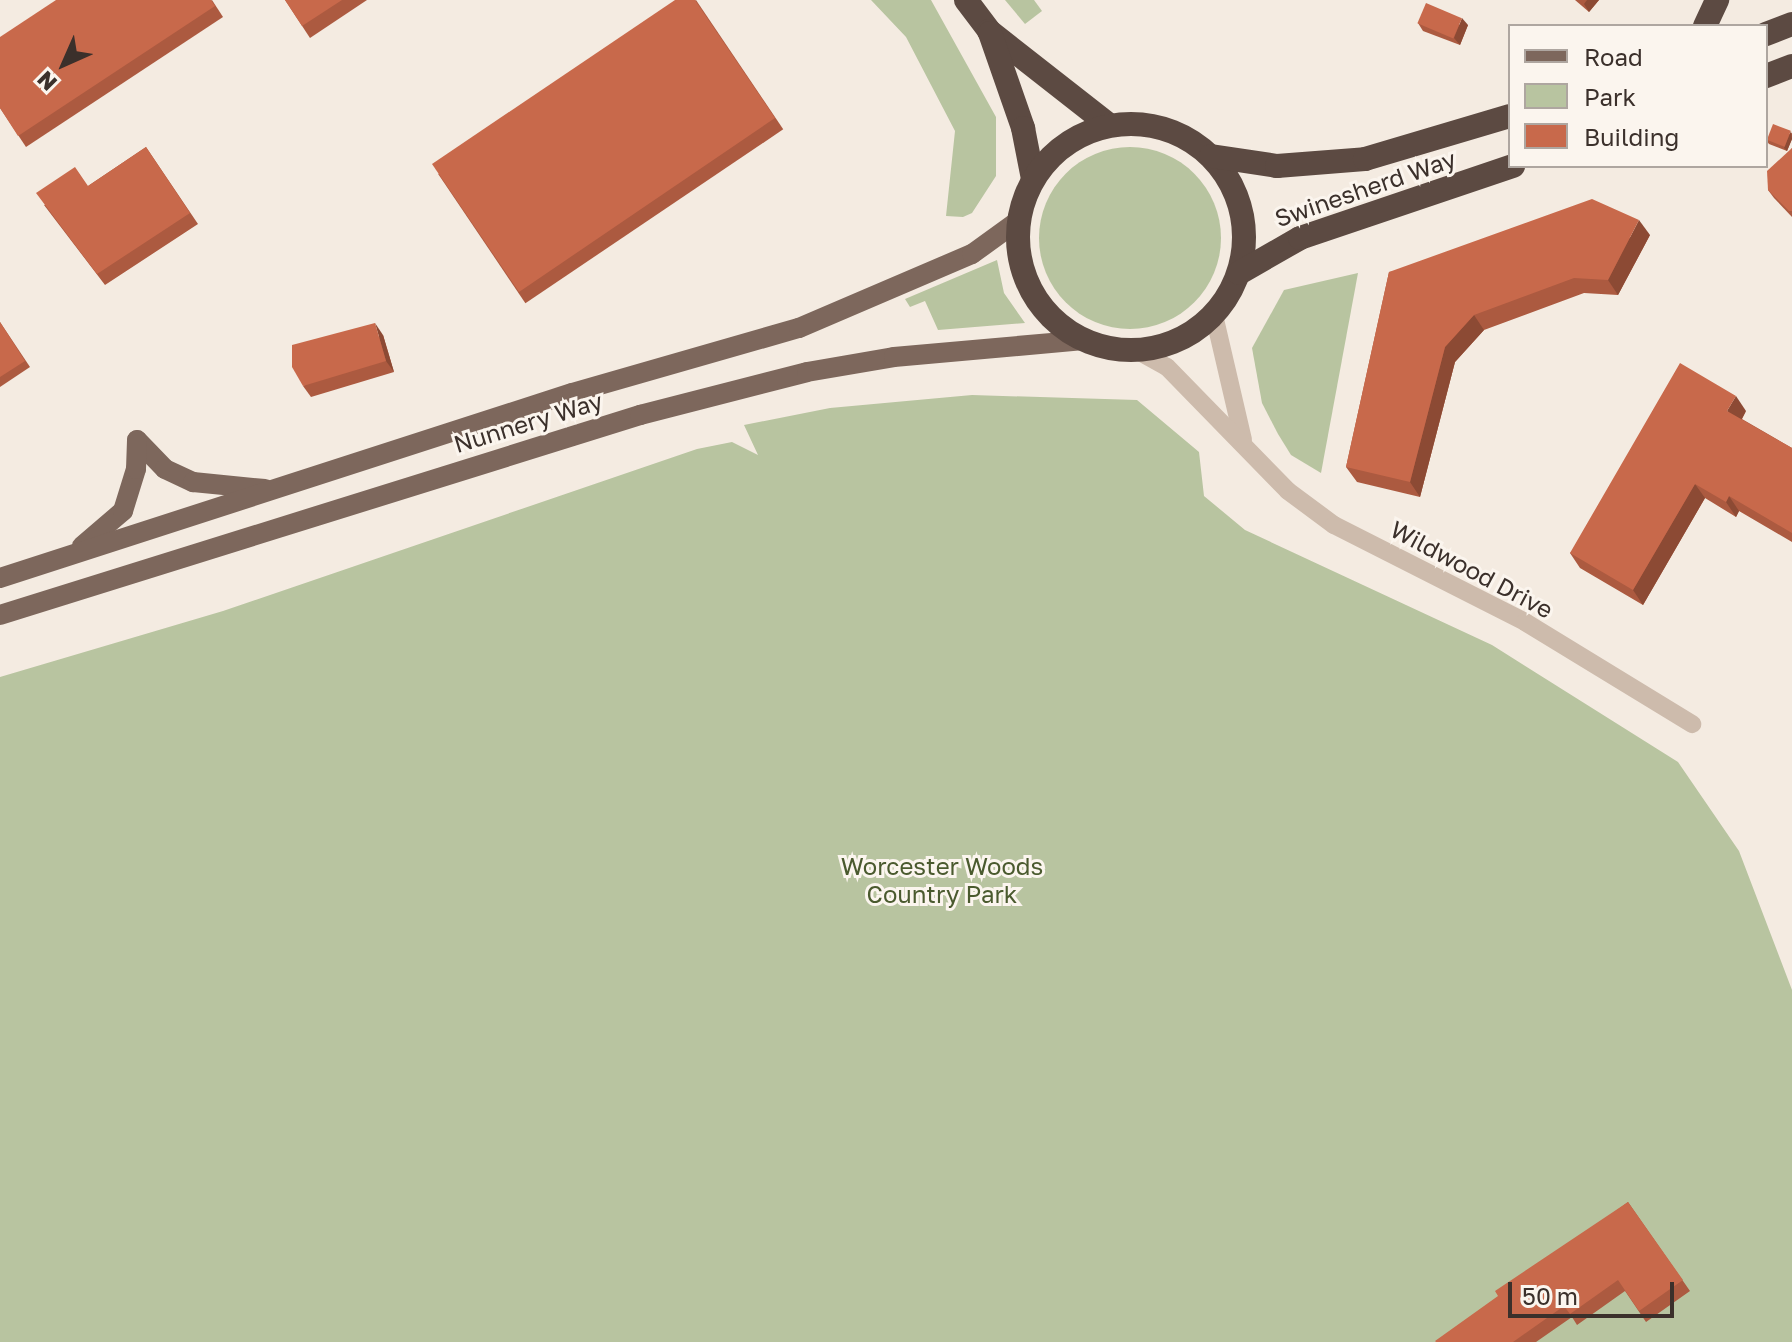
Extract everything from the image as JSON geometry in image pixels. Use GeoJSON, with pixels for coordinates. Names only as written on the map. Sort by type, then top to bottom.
{"type":"FeatureCollection","features":[{"type":"Feature","properties":{"kind":"highway"},"geometry":{"type":"LineString","coordinates":[[966,0],[989,31],[1109,125]]}},
{"type":"Feature","properties":{"kind":"highway"},"geometry":{"type":"LineString","coordinates":[[1706,24],[1717,0]]}},
{"type":"Feature","properties":{"kind":"highway"},"geometry":{"type":"LineString","coordinates":[[1768,33],[1792,24]]}},
{"type":"Feature","properties":{"kind":"highway"},"geometry":{"type":"LineString","coordinates":[[989,31],[1023,128],[1033,179]]}},
{"type":"Feature","properties":{"kind":"highway"},"geometry":{"type":"LineString","coordinates":[[1768,75],[1792,66]]}},
{"type":"Feature","properties":{"kind":"highway","name":"Swinesherd Way"},"geometry":{"type":"LineString","coordinates":[[1211,156],[1277,166],[1394,153],[1508,114]]}},
{"type":"Feature","properties":{"kind":"highway"},"geometry":{"type":"LineString","coordinates":[[1109,125],[1152,125],[1196,143],[1211,156],[1241,207],[1245,237],[1239,273],[1214,315],[1182,338],[1136,350],[1086,340],[1060,325],[1025,278],[1019,220],[1033,179],[1055,152],[1109,125]]}},
{"type":"Feature","properties":{"kind":"highway","name":"Swinesherd Way"},"geometry":{"type":"LineString","coordinates":[[1239,273],[1300,238],[1508,168]]}},
{"type":"Feature","properties":{"kind":"main road","name":"Nunnery Way"},"geometry":{"type":"LineString","coordinates":[[0,578],[572,393],[799,328],[972,254],[1019,220]]}},
{"type":"Feature","properties":{"kind":"main road","name":"Nunnery Way"},"geometry":{"type":"LineString","coordinates":[[0,615],[640,415],[794,375],[894,357],[1086,340]]}},
{"type":"Feature","properties":{"kind":"main road"},"geometry":{"type":"LineString","coordinates":[[69,556],[123,511],[136,469],[137,440],[165,469],[193,482],[274,490]]}},
{"type":"Feature","properties":{"kind":"street","name":"Wildwood Drive"},"geometry":{"type":"LineString","coordinates":[[1214,315],[1243,441]]}},
{"type":"Feature","properties":{"kind":"street","name":"Wildwood Drive"},"geometry":{"type":"LineString","coordinates":[[1136,350],[1167,367],[1243,441],[1288,491],[1334,525],[1525,622],[1692,724]]}},
{"type":"Feature","properties":{"kind":"green space"},"geometry":{"type":"Polygon","coordinates":[[[871,0],[931,0],[996,117],[996,176],[972,213],[963,217],[946,216],[955,131],[906,37],[871,0]]]}},
{"type":"Feature","properties":{"kind":"green space"},"geometry":{"type":"Polygon","coordinates":[[[1005,0],[1034,0],[1042,11],[1025,24],[1005,0]]]}},
{"type":"Feature","properties":{"kind":"green space"},"geometry":{"type":"Polygon","coordinates":[[[1130,147],[1148,148],[1165,154],[1195,173],[1214,203],[1220,220],[1220,256],[1214,273],[1195,303],[1165,322],[1148,328],[1130,329],[1112,328],[1095,322],[1065,303],[1046,273],[1040,256],[1039,238],[1040,220],[1046,203],[1065,173],[1095,154],[1112,148],[1130,147]]]}},
{"type":"Feature","properties":{"kind":"green space"},"geometry":{"type":"Polygon","coordinates":[[[997,260],[1004,293],[1025,323],[938,330],[925,301],[910,307],[905,299],[997,260]]]}},
{"type":"Feature","properties":{"kind":"green space"},"geometry":{"type":"Polygon","coordinates":[[[1358,273],[1321,473],[1291,455],[1278,434],[1262,403],[1252,348],[1284,290],[1358,273]]]}},
{"type":"Feature","properties":{"kind":"green space","name":"Worcester Woods Country Park"},"geometry":{"type":"Polygon","coordinates":[[[972,395],[1137,400],[1199,452],[1204,496],[1245,530],[1492,645],[1678,762],[1739,851],[1792,990],[1792,1342],[0,1342],[0,677],[223,611],[697,449],[732,442],[758,455],[744,425],[830,408],[972,395]]]}},
{"type":"Feature","properties":{"kind":"building"},"geometry":{"type":"Polygon","coordinates":[[[56,0],[211,0],[215,6],[18,136],[0,108],[0,37],[56,0]]]}},
{"type":"Feature","properties":{"kind":"building"},"geometry":{"type":"Polygon","coordinates":[[[285,0],[342,0],[302,26],[285,0]]]}},
{"type":"Feature","properties":{"kind":"building"},"geometry":{"type":"Polygon","coordinates":[[[675,0],[695,0],[775,118],[519,292],[432,164],[675,0]]]}},
{"type":"Feature","properties":{"kind":"building"},"geometry":{"type":"Polygon","coordinates":[[[1426,3],[1462,18],[1453,38],[1417,23],[1426,3]]]}},
{"type":"Feature","properties":{"kind":"building"},"geometry":{"type":"Polygon","coordinates":[[[1773,124],[1791,131],[1785,147],[1768,140],[1773,124]]]}},
{"type":"Feature","properties":{"kind":"building"},"geometry":{"type":"Polygon","coordinates":[[[146,147],[190,213],[97,274],[36,193],[75,167],[88,186],[146,147]]]}},
{"type":"Feature","properties":{"kind":"building"},"geometry":{"type":"Polygon","coordinates":[[[1792,148],[1792,211],[1789,211],[1768,190],[1767,171],[1792,148]]]}},
{"type":"Feature","properties":{"kind":"building"},"geometry":{"type":"Polygon","coordinates":[[[1592,199],[1639,220],[1608,280],[1574,278],[1474,315],[1445,347],[1410,482],[1346,467],[1389,272],[1592,199]]]}},
{"type":"Feature","properties":{"kind":"building"},"geometry":{"type":"Polygon","coordinates":[[[0,322],[25,361],[0,377],[0,322]]]}},
{"type":"Feature","properties":{"kind":"building"},"geometry":{"type":"Polygon","coordinates":[[[375,323],[386,361],[303,386],[292,367],[292,345],[375,323]]]}},
{"type":"Feature","properties":{"kind":"building"},"geometry":{"type":"Polygon","coordinates":[[[1680,363],[1736,396],[1727,411],[1792,448],[1792,533],[1729,496],[1726,502],[1695,484],[1633,590],[1570,553],[1680,363]]]}},
{"type":"Feature","properties":{"kind":"building"},"geometry":{"type":"Polygon","coordinates":[[[1628,1202],[1683,1280],[1639,1311],[1618,1280],[1570,1314],[1564,1306],[1513,1342],[1435,1341],[1498,1296],[1495,1291],[1628,1202]]]}}]}
